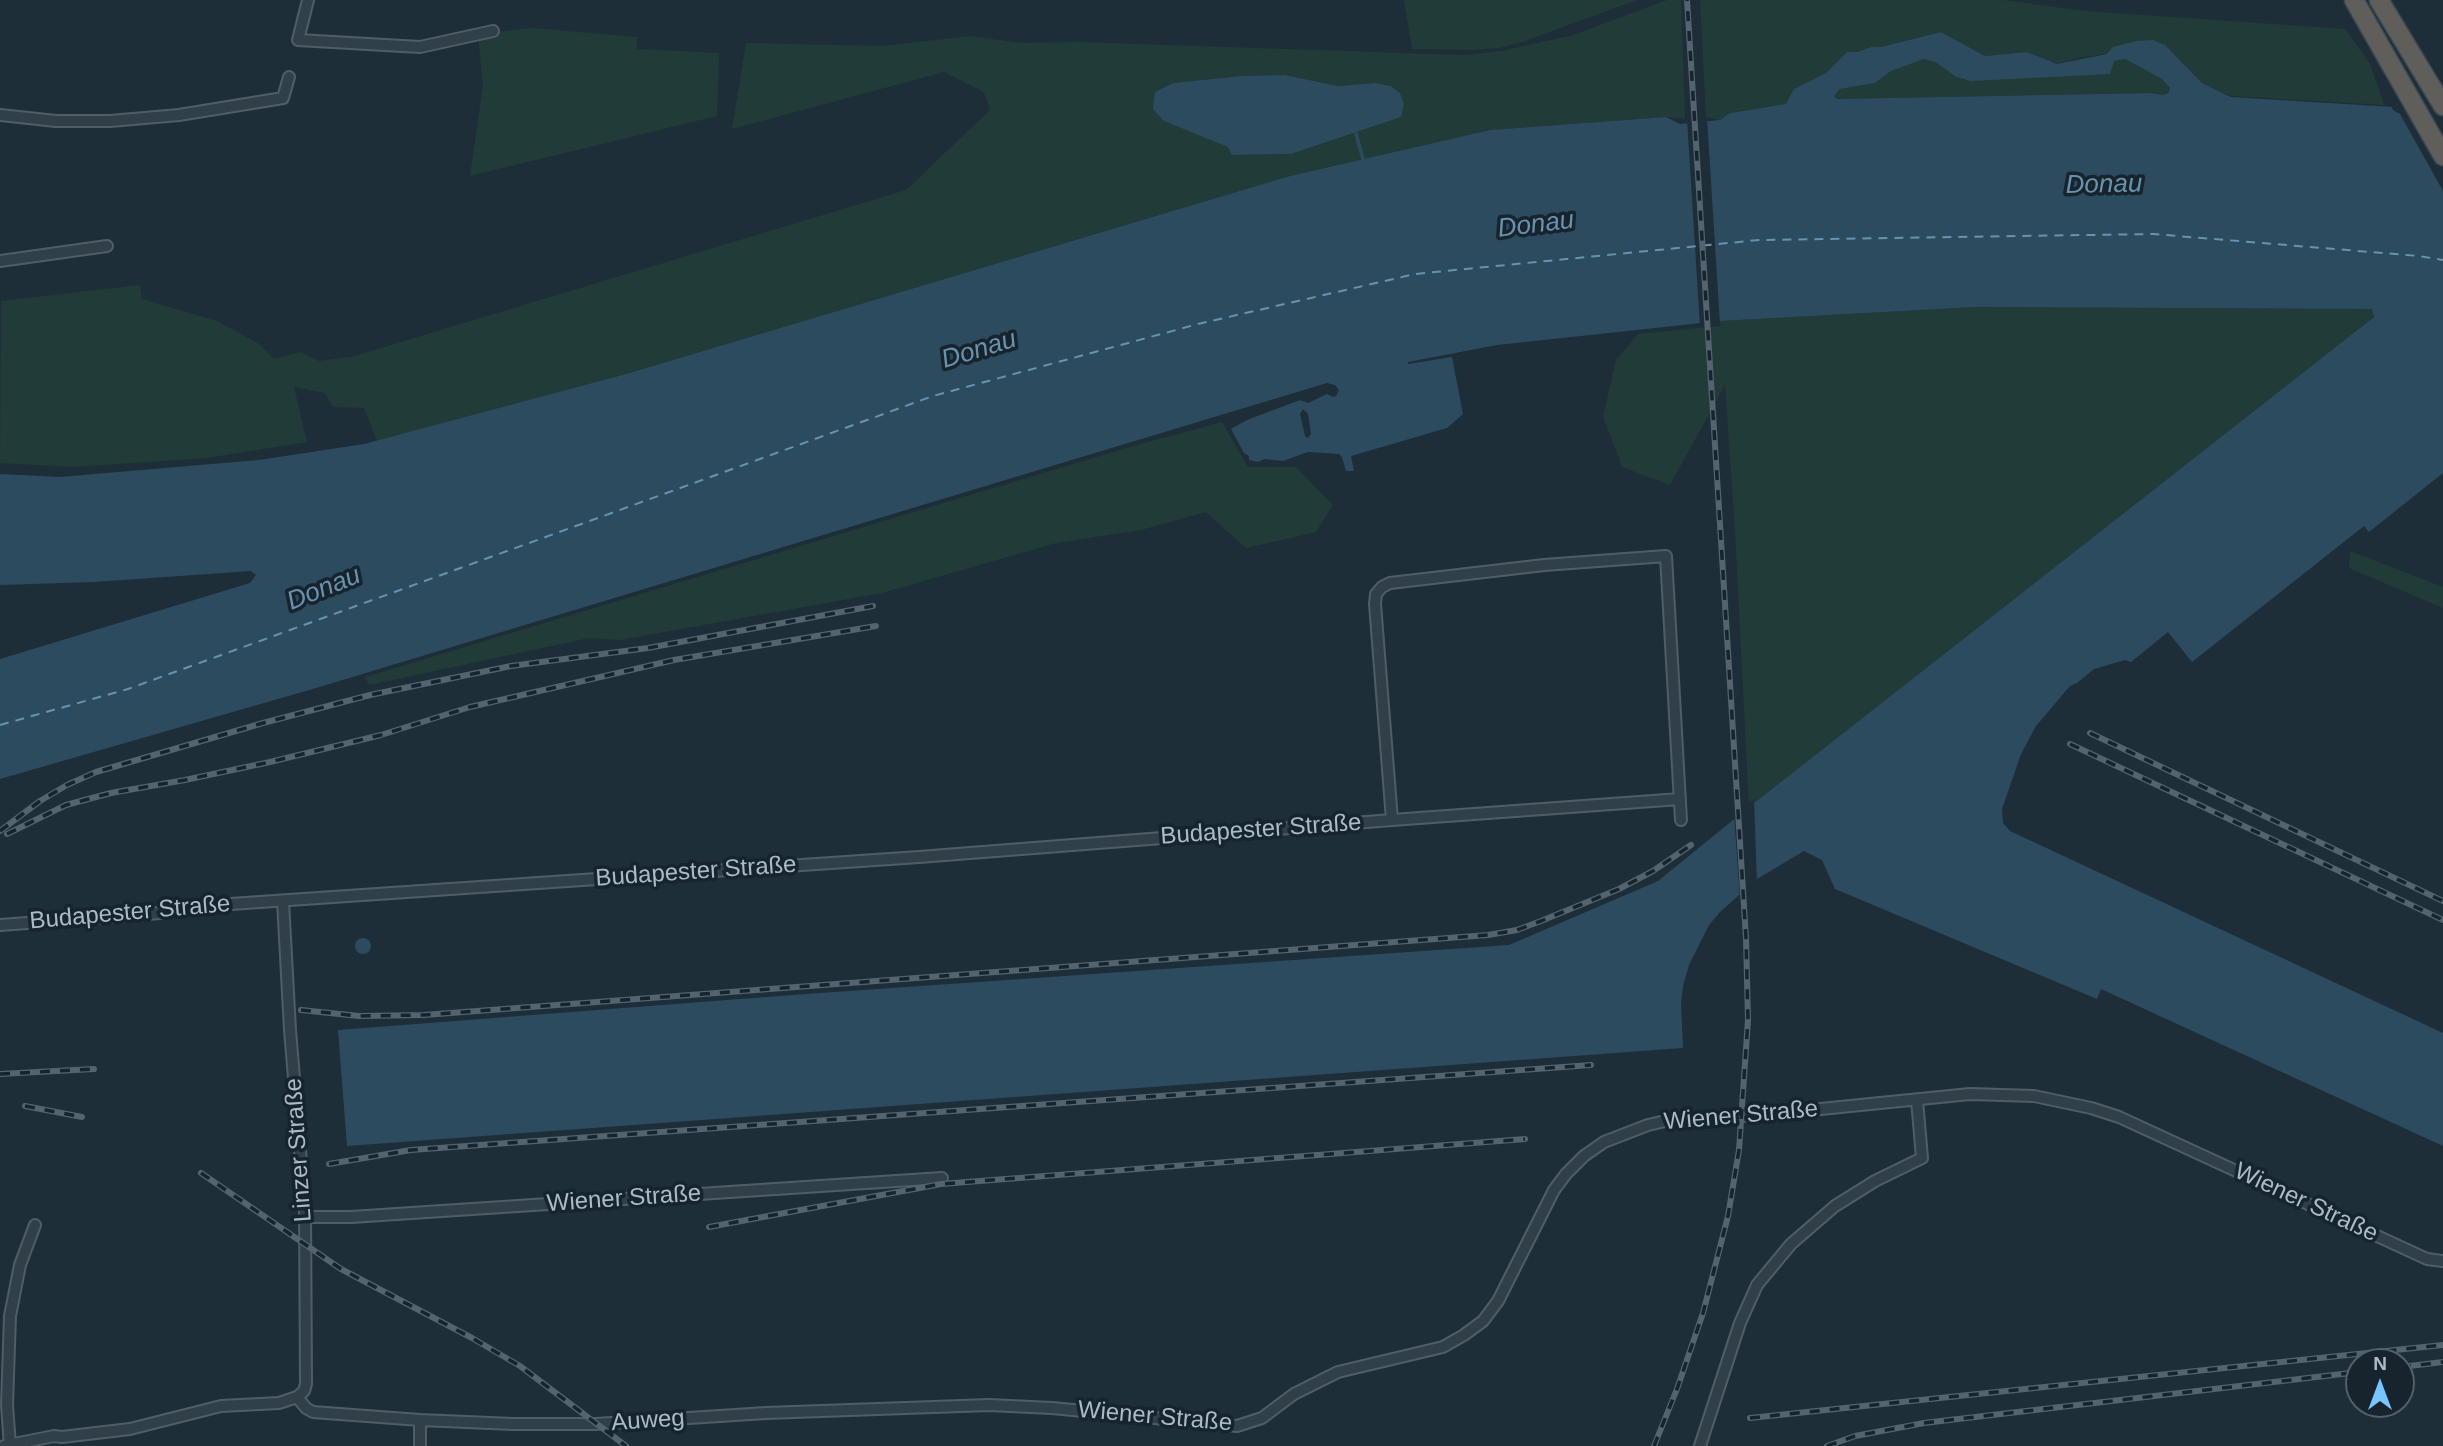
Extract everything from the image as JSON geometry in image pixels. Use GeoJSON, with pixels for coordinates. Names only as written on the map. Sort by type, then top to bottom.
{"type":"FeatureCollection","features":[{"type":"Feature","properties":{"kind":"highway"},"geometry":{"type":"LineString","coordinates":[[2354,0],[2443,156]]}},
{"type":"Feature","properties":{"kind":"highway"},"geometry":{"type":"LineString","coordinates":[[2379,0],[2443,106]]}},
{"type":"Feature","properties":{"kind":"street"},"geometry":{"type":"LineString","coordinates":[[308,0],[299,40],[420,47],[493,31]]}},
{"type":"Feature","properties":{"kind":"street"},"geometry":{"type":"LineString","coordinates":[[0,115],[56,121],[110,121],[179,115],[283,98],[289,77]]}},
{"type":"Feature","properties":{"kind":"street"},"geometry":{"type":"LineString","coordinates":[[0,261],[107,246]]}},
{"type":"Feature","properties":{"kind":"street","name":"Budapester Straße"},"geometry":{"type":"LineString","coordinates":[[1392,820],[1375,604],[1376,594],[1381,587],[1390,583],[1558,564],[1667,556],[1681,820]]}},
{"type":"Feature","properties":{"kind":"street","name":"Budapester Straße"},"geometry":{"type":"LineString","coordinates":[[0,925],[160,913],[172,908],[905,858],[1679,799]]}},
{"type":"Feature","properties":{"kind":"street","name":"Linzer Straße"},"geometry":{"type":"LineString","coordinates":[[282,901],[305,1217],[306,1384],[298,1397]]}},
{"type":"Feature","properties":{"kind":"street","name":"Wiener Straße"},"geometry":{"type":"LineString","coordinates":[[1006,1406],[1225,1426],[1250,1423],[1320,1380],[1359,1366],[1443,1347],[1483,1321],[1498,1301],[1553,1191],[1566,1174],[1604,1142],[1665,1121],[1771,1114],[1970,1094],[2006,1094],[2063,1101],[2091,1108],[2144,1128],[2427,1259],[2443,1261]]}},
{"type":"Feature","properties":{"kind":"street"},"geometry":{"type":"LineString","coordinates":[[1699,1446],[1740,1323],[1757,1285],[1791,1244],[1835,1206],[1875,1181],[1922,1158],[1917,1100]]}},
{"type":"Feature","properties":{"kind":"street","name":"Wiener Straße"},"geometry":{"type":"LineString","coordinates":[[305,1217],[351,1217],[942,1178]]}},
{"type":"Feature","properties":{"kind":"street"},"geometry":{"type":"LineString","coordinates":[[35,1225],[29,1245],[23,1253],[13,1295],[7,1405],[8,1445],[54,1436],[130,1429],[220,1406],[279,1403],[298,1397]]}},
{"type":"Feature","properties":{"kind":"street","name":"Auweg"},"geometry":{"type":"LineString","coordinates":[[298,1397],[306,1408],[313,1412],[420,1420],[596,1424],[766,1413],[1006,1406]]}},
{"type":"Feature","properties":{"kind":"street"},"geometry":{"type":"LineString","coordinates":[[420,1420],[421,1446]]}},
{"type":"Feature","properties":{"kind":"street"},"geometry":{"type":"LineString","coordinates":[[41,1446],[57,1442],[62,1437]]}},
{"type":"Feature","properties":{"kind":"green space"},"geometry":{"type":"Polygon","coordinates":[[[1404,0],[1637,0],[1522,42],[1499,48],[1471,50],[1412,49],[1404,0]]]}},
{"type":"Feature","properties":{"kind":"green space"},"geometry":{"type":"Polygon","coordinates":[[[1667,0],[1681,0],[1685,119],[1666,117],[1490,130],[1290,176],[626,374],[377,441],[364,408],[333,407],[325,393],[294,387],[307,442],[207,458],[73,467],[0,463],[1,301],[140,285],[142,299],[217,321],[259,344],[274,359],[300,352],[319,361],[351,357],[906,190],[990,110],[984,92],[944,72],[732,129],[746,43],[882,46],[971,36],[1021,43],[1077,42],[1463,55],[1501,51],[1573,35],[1667,0]],[[1285,75],[1241,76],[1173,83],[1155,92],[1228,147],[1232,155],[1291,154],[1400,117],[1400,93],[1391,86],[1376,83],[1338,86],[1285,75]]]}},
{"type":"Feature","properties":{"kind":"green space"},"geometry":{"type":"Polygon","coordinates":[[[1700,0],[2003,0],[2085,11],[2345,29],[2370,64],[2384,105],[2231,96],[2202,83],[2165,45],[2057,64],[2027,52],[1985,56],[1941,32],[1881,47],[1847,52],[1826,73],[1794,89],[1787,104],[1730,113],[1720,120],[1706,117],[1700,0]]]}},
{"type":"Feature","properties":{"kind":"green space"},"geometry":{"type":"Polygon","coordinates":[[[531,28],[637,37],[637,49],[719,53],[717,116],[470,176],[483,86],[478,34],[531,28]]]}},
{"type":"Feature","properties":{"kind":"green space"},"geometry":{"type":"Polygon","coordinates":[[[1924,59],[1937,63],[1964,80],[2125,59],[2162,79],[2170,88],[2164,95],[2151,93],[1836,99],[1834,96],[1840,89],[1874,83],[1891,71],[1924,59]]]}},
{"type":"Feature","properties":{"kind":"green space"},"geometry":{"type":"Polygon","coordinates":[[[1976,307],[2373,309],[2374,317],[1749,807],[1725,385],[1670,485],[1622,467],[1603,416],[1616,360],[1638,334],[1720,326],[1720,321],[1976,307]]]}},
{"type":"Feature","properties":{"kind":"green space"},"geometry":{"type":"Polygon","coordinates":[[[1222,422],[1248,467],[1296,467],[1333,505],[1316,532],[1246,548],[1206,512],[1141,530],[1056,543],[882,593],[620,640],[589,638],[369,685],[365,677],[1133,446],[1222,422]]]}},
{"type":"Feature","properties":{"kind":"green space"},"geometry":{"type":"Polygon","coordinates":[[[2350,551],[2443,587],[2443,608],[2349,568],[2350,551]]]}},
{"type":"Feature","properties":{"kind":"water","name":"Donau"},"geometry":{"type":"Polygon","coordinates":[[[1941,32],[1985,56],[2027,52],[2057,64],[2107,54],[2113,47],[2137,41],[2153,40],[2165,45],[2202,83],[2231,97],[2443,110],[2443,473],[2369,532],[2364,526],[2192,662],[2168,632],[2131,662],[2125,660],[2094,669],[2070,686],[2036,726],[2021,754],[2002,809],[2003,823],[2010,831],[2443,1033],[2443,1146],[2101,989],[2097,999],[1835,889],[1822,860],[1804,851],[1757,879],[1709,925],[1689,965],[1683,986],[1683,1048],[347,1146],[338,1030],[1509,945],[1658,881],[2374,317],[2372,309],[1976,307],[1720,321],[1497,345],[1408,362],[1452,357],[1463,414],[1447,428],[1351,456],[1354,471],[1346,471],[1339,454],[1308,452],[1283,461],[1249,460],[1231,429],[1300,400],[1308,403],[1327,394],[1336,396],[1339,390],[1335,385],[1327,383],[316,688],[0,779],[0,659],[250,583],[256,575],[251,571],[94,582],[0,585],[0,474],[60,477],[259,460],[364,444],[626,374],[1290,176],[1490,130],[1666,117],[1680,124],[1720,120],[1730,113],[1786,104],[1794,89],[1826,73],[1847,52],[1881,47],[1941,32]],[[1924,59],[1891,71],[1875,83],[1840,89],[1834,96],[1837,99],[2151,93],[2164,95],[2170,88],[2162,79],[2125,59],[2114,61],[2110,74],[1971,81],[1956,77],[1937,63],[1924,59]]]}},
{"type":"Feature","properties":{"kind":"water"},"geometry":{"type":"Polygon","coordinates":[[[1285,75],[1338,86],[1376,83],[1391,86],[1400,93],[1404,104],[1401,117],[1291,154],[1232,155],[1228,147],[1164,121],[1153,109],[1155,92],[1173,83],[1241,76],[1285,75]]]}},
{"type":"Feature","properties":{"kind":"water"},"geometry":{"type":"Polygon","coordinates":[[[363,938],[369,940],[369,952],[363,954],[357,952],[355,946],[357,940],[363,938]]]}},
{"type":"Feature","properties":{"kind":"pier"},"geometry":{"type":"Polygon","coordinates":[[[2389,101],[2443,106],[2443,191],[2400,114],[2393,110],[2389,101]]]}},
{"type":"Feature","properties":{"kind":"pier"},"geometry":{"type":"Polygon","coordinates":[[[1707,118],[1720,324],[1700,327],[1687,119],[1707,118]]]}},
{"type":"Feature","properties":{"kind":"pier"},"geometry":{"type":"Polygon","coordinates":[[[1303,409],[1308,414],[1311,434],[1308,438],[1305,436],[1300,414],[1303,409]]]}},
{"type":"Feature","properties":{"kind":"pier"},"geometry":{"type":"Polygon","coordinates":[[[1754,799],[1757,884],[1740,899],[1734,814],[1754,799]]]}},
{"type":"Feature","properties":{"kind":"waterway"},"geometry":{"type":"LineString","coordinates":[[1356,134],[1363,159]]}},
{"type":"Feature","properties":{"kind":"ferry route"},"geometry":{"type":"LineString","coordinates":[[0,725],[128,689],[933,396],[1198,324],[1415,274],[1759,240],[2153,234],[2443,260]]}},
{"type":"Feature","properties":{"kind":"railway"},"geometry":{"type":"LineString","coordinates":[[1654,1446],[1703,1313],[1728,1216],[1739,1150],[1748,1020],[1746,938],[1687,0]]}},
{"type":"Feature","properties":{"kind":"railway"},"geometry":{"type":"LineString","coordinates":[[0,831],[40,801],[96,772],[370,695],[511,666],[648,648],[873,606]]}},
{"type":"Feature","properties":{"kind":"railway"},"geometry":{"type":"LineString","coordinates":[[7,834],[66,805],[111,793],[270,762],[381,735],[470,707],[674,660],[876,626]]}},
{"type":"Feature","properties":{"kind":"railway"},"geometry":{"type":"LineString","coordinates":[[2090,733],[2443,901]]}},
{"type":"Feature","properties":{"kind":"railway"},"geometry":{"type":"LineString","coordinates":[[2070,744],[2443,920]]}},
{"type":"Feature","properties":{"kind":"railway"},"geometry":{"type":"LineString","coordinates":[[301,1010],[359,1016],[424,1015],[1488,935],[1517,930],[1619,889],[1653,871],[1691,845]]}},
{"type":"Feature","properties":{"kind":"railway"},"geometry":{"type":"LineString","coordinates":[[329,1164],[411,1150],[1591,1065]]}},
{"type":"Feature","properties":{"kind":"railway"},"geometry":{"type":"LineString","coordinates":[[0,1074],[94,1069]]}},
{"type":"Feature","properties":{"kind":"railway"},"geometry":{"type":"LineString","coordinates":[[25,1106],[82,1117]]}},
{"type":"Feature","properties":{"kind":"railway"},"geometry":{"type":"LineString","coordinates":[[709,1227],[941,1184],[1525,1139]]}},
{"type":"Feature","properties":{"kind":"railway"},"geometry":{"type":"LineString","coordinates":[[201,1173],[341,1269],[520,1366],[626,1446]]}},
{"type":"Feature","properties":{"kind":"railway"},"geometry":{"type":"LineString","coordinates":[[1750,1418],[2443,1345]]}},
{"type":"Feature","properties":{"kind":"railway"},"geometry":{"type":"LineString","coordinates":[[2415,1365],[2443,1362]]}},
{"type":"Feature","properties":{"kind":"railway"},"geometry":{"type":"LineString","coordinates":[[1827,1446],[1855,1436],[1924,1423],[2345,1374]]}}]}
